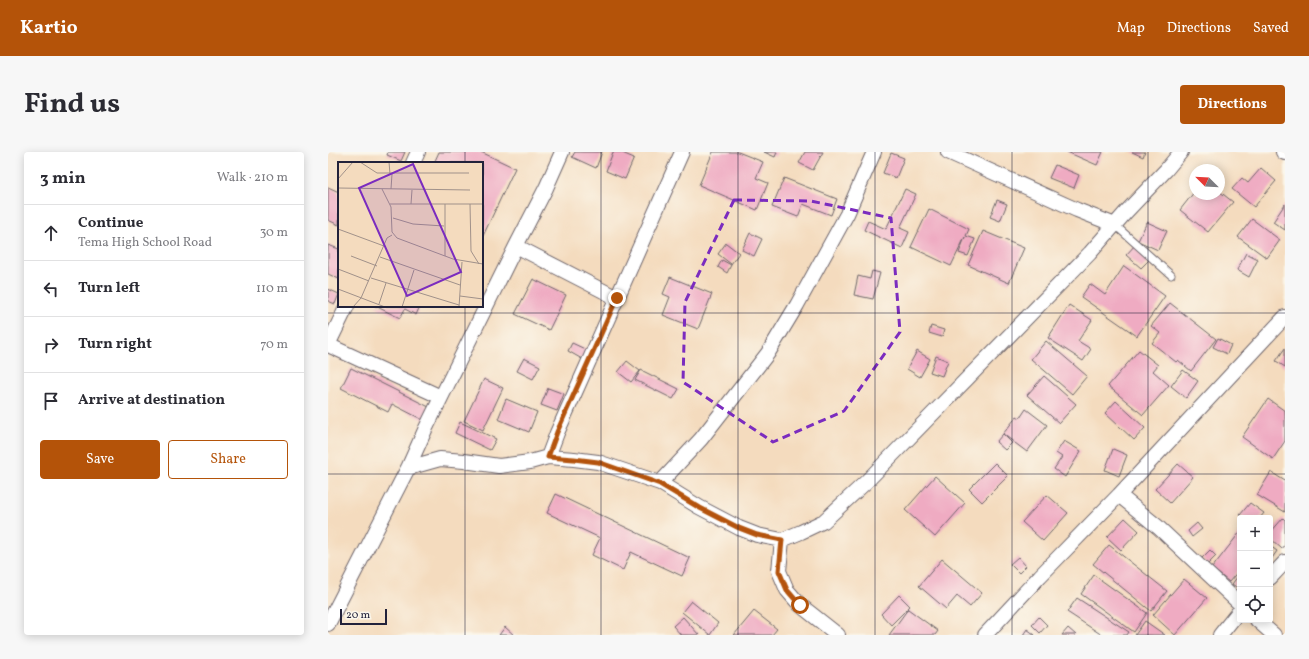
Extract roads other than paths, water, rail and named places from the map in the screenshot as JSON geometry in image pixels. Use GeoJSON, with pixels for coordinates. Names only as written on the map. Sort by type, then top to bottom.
{"type":"FeatureCollection","features":[{"type":"Feature","properties":{"kind":"street"},"geometry":{"type":"LineString","coordinates":[[413,162],[418,152]]}},
{"type":"Feature","properties":{"kind":"street"},"geometry":{"type":"LineString","coordinates":[[328,624],[408,468],[441,397],[546,188],[562,152]]}},
{"type":"Feature","properties":{"kind":"street"},"geometry":{"type":"LineString","coordinates":[[548,457],[557,432],[682,152]]}},
{"type":"Feature","properties":{"kind":"street"},"geometry":{"type":"LineString","coordinates":[[660,484],[701,439],[768,353],[797,305],[847,214],[874,152]]}},
{"type":"Feature","properties":{"kind":"street"},"geometry":{"type":"LineString","coordinates":[[948,152],[1077,210],[1115,224]]}},
{"type":"Feature","properties":{"kind":"street"},"geometry":{"type":"LineString","coordinates":[[408,468],[440,460],[464,461],[499,466],[530,462],[548,457],[598,462],[660,484],[700,508],[739,528],[757,535],[782,540],[824,521],[866,482],[1084,258],[1162,175],[1181,152]]}},
{"type":"Feature","properties":{"kind":"street"},"geometry":{"type":"LineString","coordinates":[[516,246],[617,298]]}},
{"type":"Feature","properties":{"kind":"street"},"geometry":{"type":"LineString","coordinates":[[347,307],[328,345],[441,397]]}},
{"type":"Feature","properties":{"kind":"street"},"geometry":{"type":"LineString","coordinates":[[985,635],[1119,495],[1285,317]]}},
{"type":"Feature","properties":{"kind":"street"},"geometry":{"type":"LineString","coordinates":[[1119,495],[1158,527],[1237,601]]}},
{"type":"Feature","properties":{"kind":"street"},"geometry":{"type":"LineString","coordinates":[[782,540],[779,571],[787,590],[800,605],[838,635]]}},
{"type":"Feature","properties":{"kind":"street"},"geometry":{"type":"LineString","coordinates":[[1273,575],[1285,562]]}},
{"type":"Feature","properties":{"kind":"street"},"geometry":{"type":"LineString","coordinates":[[1220,635],[1237,614]]}},
{"type":"Feature","properties":{"kind":"street"},"geometry":{"type":"LineString","coordinates":[[1260,623],[1274,635]]}},
{"type":"Feature","properties":{"kind":"lane"},"geometry":{"type":"LineString","coordinates":[[1115,224],[1171,275]]}}]}
